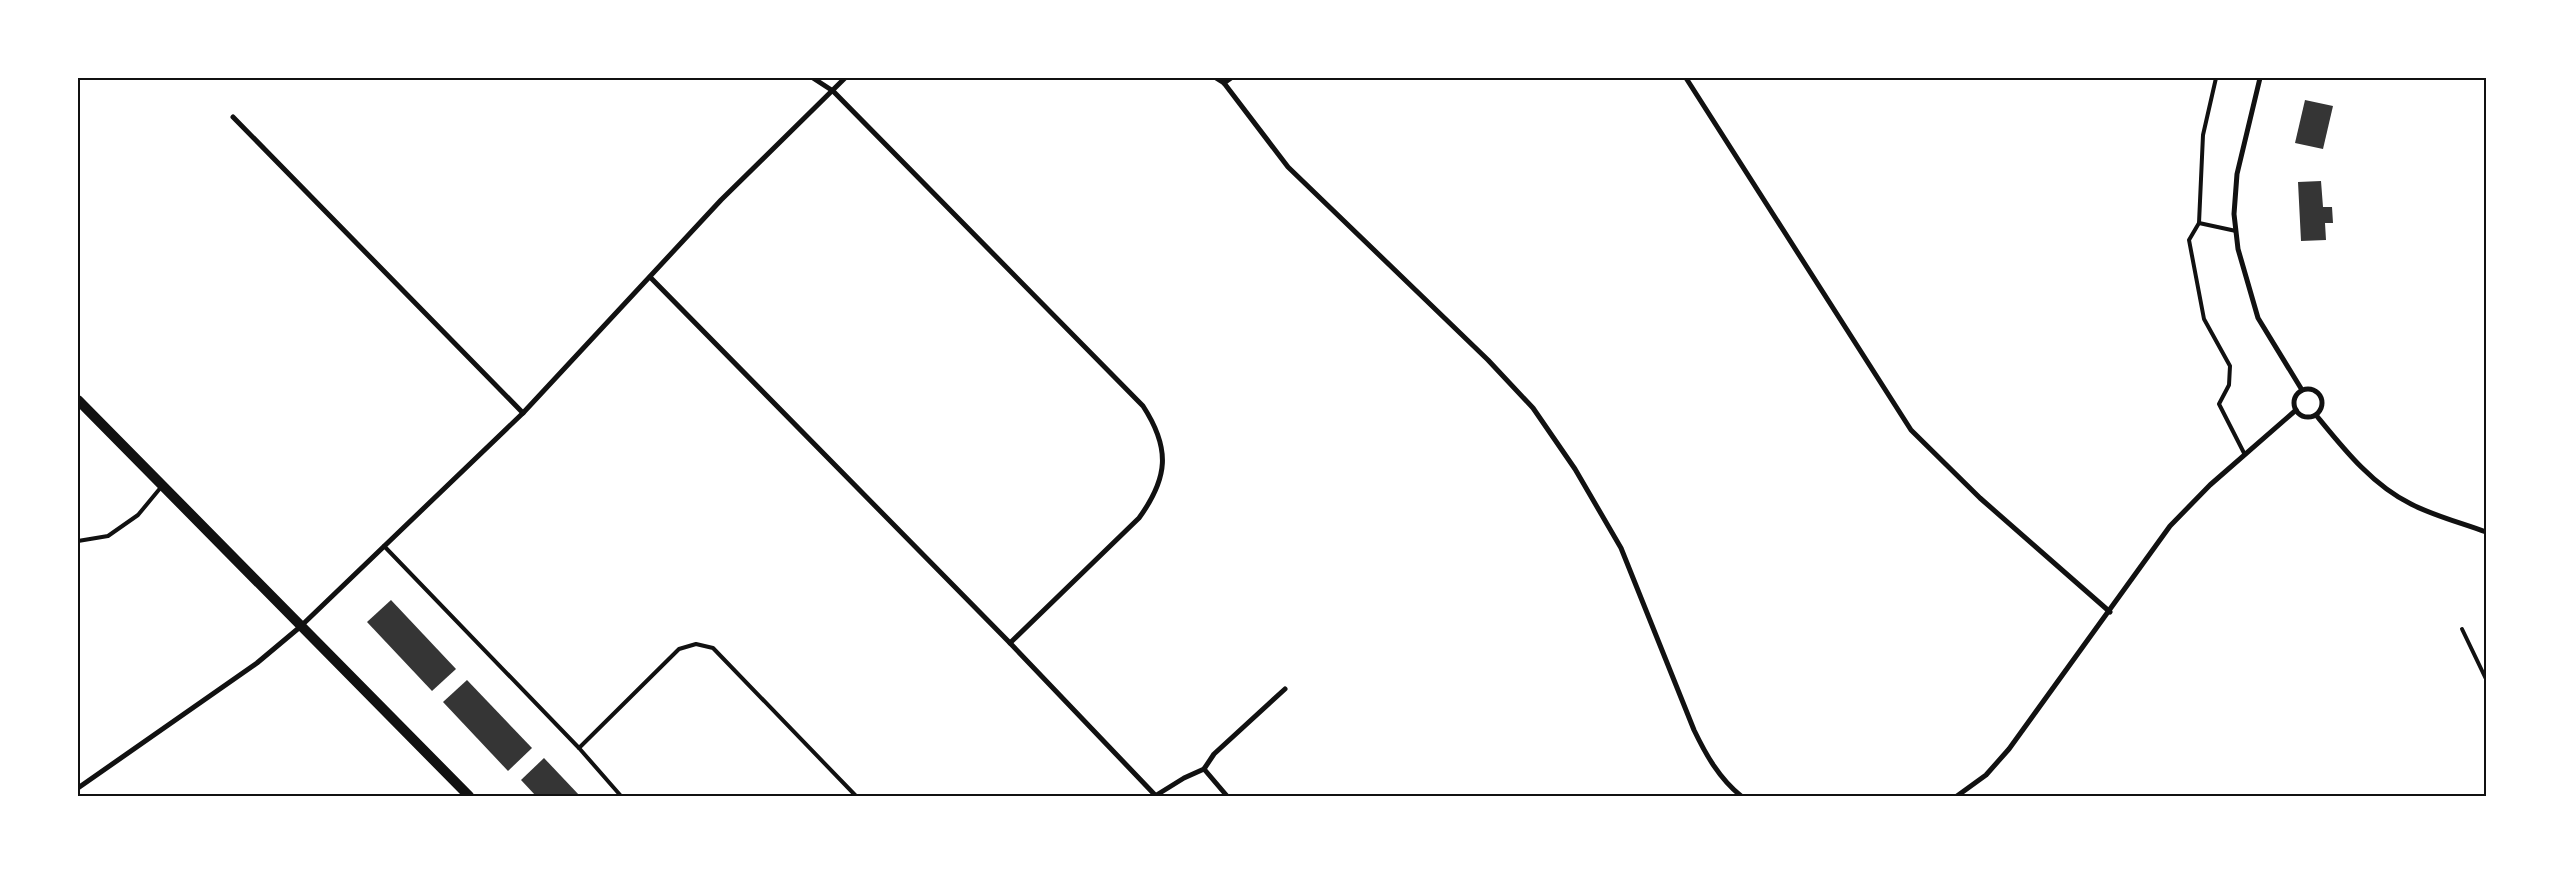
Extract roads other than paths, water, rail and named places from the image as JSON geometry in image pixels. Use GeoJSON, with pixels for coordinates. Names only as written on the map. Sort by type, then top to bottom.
{"type":"FeatureCollection","features":[{"type":"Feature","properties":{"kind":"main road"},"geometry":{"type":"LineString","coordinates":[[78,400],[300,627],[469,796]]}},
{"type":"Feature","properties":{"kind":"street"},"geometry":{"type":"LineString","coordinates":[[813,78],[833,91],[1142,406],[1160,439],[1163,461],[1160,483],[1139,518],[1010,643]]}},
{"type":"Feature","properties":{"kind":"street"},"geometry":{"type":"LineString","coordinates":[[78,788],[256,663],[300,627],[522,413],[721,200],[845,78]]}},
{"type":"Feature","properties":{"kind":"street"},"geometry":{"type":"LineString","coordinates":[[1216,78],[1224,83],[1288,167],[1488,360],[1532,408],[1575,469],[1621,548],[1694,730],[1707,757],[1727,785],[1740,796]]}},
{"type":"Feature","properties":{"kind":"street"},"geometry":{"type":"LineString","coordinates":[[1224,83],[1231,78]]}},
{"type":"Feature","properties":{"kind":"street"},"geometry":{"type":"LineString","coordinates":[[1686,78],[1911,430],[1980,498],[2110,612]]}},
{"type":"Feature","properties":{"kind":"street"},"geometry":{"type":"LineString","coordinates":[[2260,78],[2238,174],[2234,214],[2236,231],[2241,258],[2258,318],[2302,390]]}},
{"type":"Feature","properties":{"kind":"street"},"geometry":{"type":"LineString","coordinates":[[232,118],[522,413]]}},
{"type":"Feature","properties":{"kind":"street"},"geometry":{"type":"LineString","coordinates":[[650,277],[1010,643],[1155,796],[1184,778],[1204,769],[1214,754],[1285,689]]}},
{"type":"Feature","properties":{"kind":"street"},"geometry":{"type":"LineString","coordinates":[[2302,390],[2315,390],[2322,398],[2322,408],[2316,415],[2306,418],[2296,410],[2294,401],[2302,390]]}},
{"type":"Feature","properties":{"kind":"street"},"geometry":{"type":"LineString","coordinates":[[1957,796],[1986,776],[2009,749],[2110,612],[2170,526],[2244,453],[2296,410]]}},
{"type":"Feature","properties":{"kind":"street"},"geometry":{"type":"LineString","coordinates":[[2316,415],[2359,464],[2380,484],[2410,504],[2486,532]]}},
{"type":"Feature","properties":{"kind":"street"},"geometry":{"type":"LineString","coordinates":[[1204,769],[1226,796]]}},
{"type":"Feature","properties":{"kind":"lane"},"geometry":{"type":"LineString","coordinates":[[2216,78],[2203,135],[2199,224],[2189,240],[2204,319],[2230,366],[2229,385],[2219,404],[2244,453]]}},
{"type":"Feature","properties":{"kind":"lane"},"geometry":{"type":"LineString","coordinates":[[2199,224],[2236,231]]}},
{"type":"Feature","properties":{"kind":"lane"},"geometry":{"type":"LineString","coordinates":[[78,540],[108,536],[138,515],[162,486]]}},
{"type":"Feature","properties":{"kind":"lane"},"geometry":{"type":"LineString","coordinates":[[384,546],[578,748],[621,796]]}},
{"type":"Feature","properties":{"kind":"lane"},"geometry":{"type":"LineString","coordinates":[[2462,629],[2486,679]]}},
{"type":"Feature","properties":{"kind":"lane"},"geometry":{"type":"LineString","coordinates":[[578,748],[679,649],[696,644],[713,648],[856,796]]}}]}
